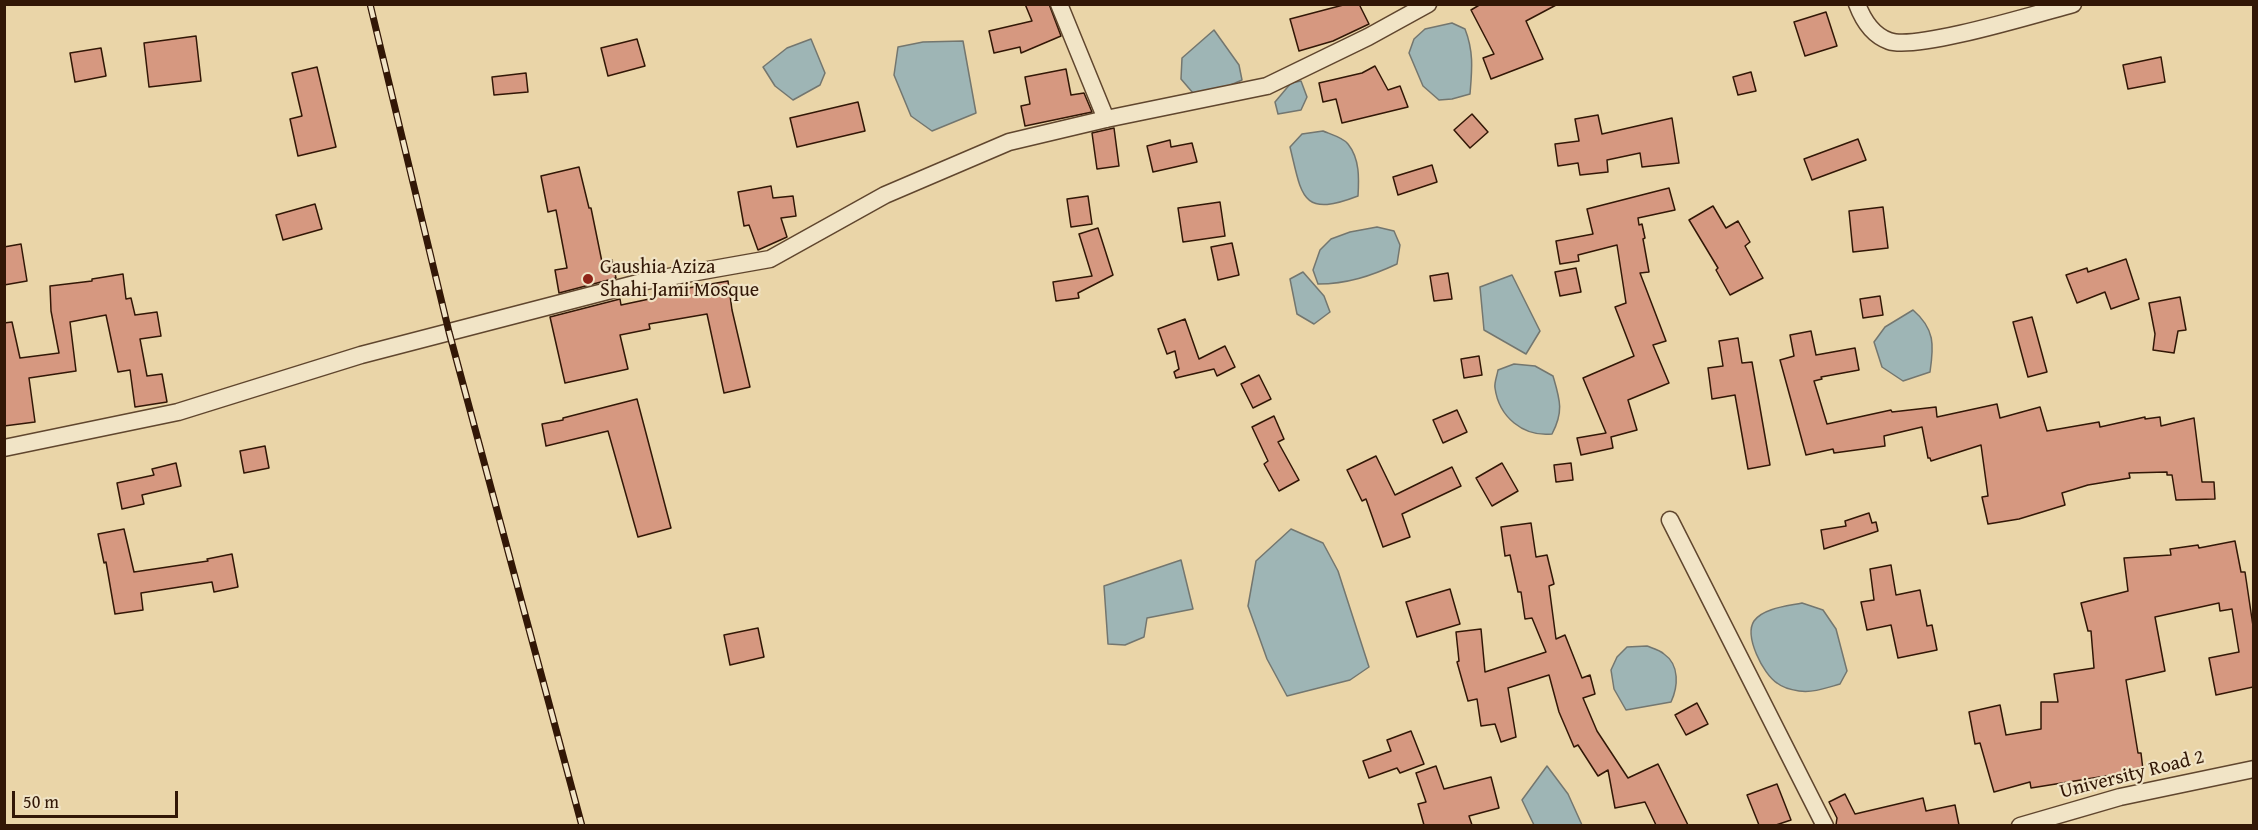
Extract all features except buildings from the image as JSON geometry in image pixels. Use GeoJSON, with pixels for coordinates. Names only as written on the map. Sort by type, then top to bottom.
{"type":"FeatureCollection","features":[{"type":"Feature","properties":{"kind":"street"},"geometry":{"type":"LineString","coordinates":[[1059,4],[1106,119]]}},
{"type":"Feature","properties":{"kind":"street"},"geometry":{"type":"LineString","coordinates":[[4,448],[178,412],[361,355],[645,281],[770,259],[885,195],[1009,142],[1106,119],[1267,86],[1368,37],[1428,4]]}},
{"type":"Feature","properties":{"kind":"street"},"geometry":{"type":"LineString","coordinates":[[1857,4],[1865,24],[1889,41],[1905,43],[1949,36],[2073,4]]}},
{"type":"Feature","properties":{"kind":"street"},"geometry":{"type":"LineString","coordinates":[[1670,520],[1825,825]]}},
{"type":"Feature","properties":{"kind":"street","name":"University Road 2"},"geometry":{"type":"LineString","coordinates":[[2020,825],[2120,797],[2253,769]]}},
{"type":"Feature","properties":{"kind":"water"},"geometry":{"type":"Polygon","coordinates":[[[1452,23],[1465,29],[1468,37],[1472,61],[1470,94],[1439,100],[1423,86],[1409,53],[1414,39],[1425,29],[1452,23]]]}},
{"type":"Feature","properties":{"kind":"water"},"geometry":{"type":"Polygon","coordinates":[[[1214,30],[1239,65],[1242,80],[1217,91],[1193,93],[1181,79],[1182,58],[1214,30]]]}},
{"type":"Feature","properties":{"kind":"water"},"geometry":{"type":"Polygon","coordinates":[[[811,39],[825,73],[820,85],[793,100],[775,86],[763,67],[787,48],[811,39]]]}},
{"type":"Feature","properties":{"kind":"water"},"geometry":{"type":"Polygon","coordinates":[[[963,41],[976,113],[932,131],[911,116],[894,75],[898,47],[923,42],[963,41]]]}},
{"type":"Feature","properties":{"kind":"water"},"geometry":{"type":"Polygon","coordinates":[[[1301,81],[1307,97],[1301,110],[1278,114],[1275,102],[1291,83],[1301,81]]]}},
{"type":"Feature","properties":{"kind":"water"},"geometry":{"type":"Polygon","coordinates":[[[1323,131],[1337,136],[1348,144],[1355,156],[1359,183],[1358,196],[1325,205],[1307,198],[1302,190],[1290,147],[1302,134],[1323,131]]]}},
{"type":"Feature","properties":{"kind":"water"},"geometry":{"type":"Polygon","coordinates":[[[1377,227],[1394,231],[1400,245],[1397,264],[1359,278],[1339,283],[1318,284],[1313,270],[1320,250],[1331,239],[1350,232],[1377,227]]]}},
{"type":"Feature","properties":{"kind":"water"},"geometry":{"type":"Polygon","coordinates":[[[1303,272],[1324,296],[1330,312],[1314,324],[1297,314],[1290,279],[1303,272]]]}},
{"type":"Feature","properties":{"kind":"water"},"geometry":{"type":"Polygon","coordinates":[[[1512,275],[1540,331],[1526,354],[1484,330],[1480,287],[1512,275]]]}},
{"type":"Feature","properties":{"kind":"water"},"geometry":{"type":"Polygon","coordinates":[[[1913,310],[1926,324],[1931,338],[1930,372],[1903,381],[1882,367],[1874,342],[1885,327],[1913,310]]]}},
{"type":"Feature","properties":{"kind":"water"},"geometry":{"type":"Polygon","coordinates":[[[1514,364],[1535,366],[1553,376],[1560,405],[1552,434],[1531,432],[1522,428],[1507,416],[1502,408],[1495,386],[1498,370],[1514,364]]]}},
{"type":"Feature","properties":{"kind":"water"},"geometry":{"type":"Polygon","coordinates":[[[1291,529],[1323,543],[1338,571],[1369,667],[1350,680],[1287,696],[1267,659],[1248,606],[1256,561],[1291,529]]]}},
{"type":"Feature","properties":{"kind":"water"},"geometry":{"type":"Polygon","coordinates":[[[1181,560],[1193,609],[1147,618],[1144,637],[1125,645],[1108,644],[1104,586],[1181,560]]]}},
{"type":"Feature","properties":{"kind":"water"},"geometry":{"type":"Polygon","coordinates":[[[1802,603],[1823,610],[1836,629],[1847,671],[1840,684],[1809,691],[1787,688],[1772,678],[1761,663],[1751,636],[1754,621],[1769,610],[1802,603]]]}},
{"type":"Feature","properties":{"kind":"water"},"geometry":{"type":"Polygon","coordinates":[[[1647,646],[1658,650],[1673,664],[1676,683],[1673,696],[1671,702],[1626,710],[1614,689],[1611,670],[1617,657],[1627,647],[1647,646]]]}},
{"type":"Feature","properties":{"kind":"water"},"geometry":{"type":"Polygon","coordinates":[[[1547,766],[1568,794],[1582,825],[1534,825],[1522,800],[1547,766]]]}},
{"type":"Feature","properties":{"kind":"railway"},"geometry":{"type":"LineString","coordinates":[[370,4],[449,332],[582,826]]}},
{"type":"Feature","properties":{"kind":"place","name":"Gaushia Aziza Shahi Jami Mosque"},"geometry":{"type":"Point","coordinates":[588,279]}}]}
